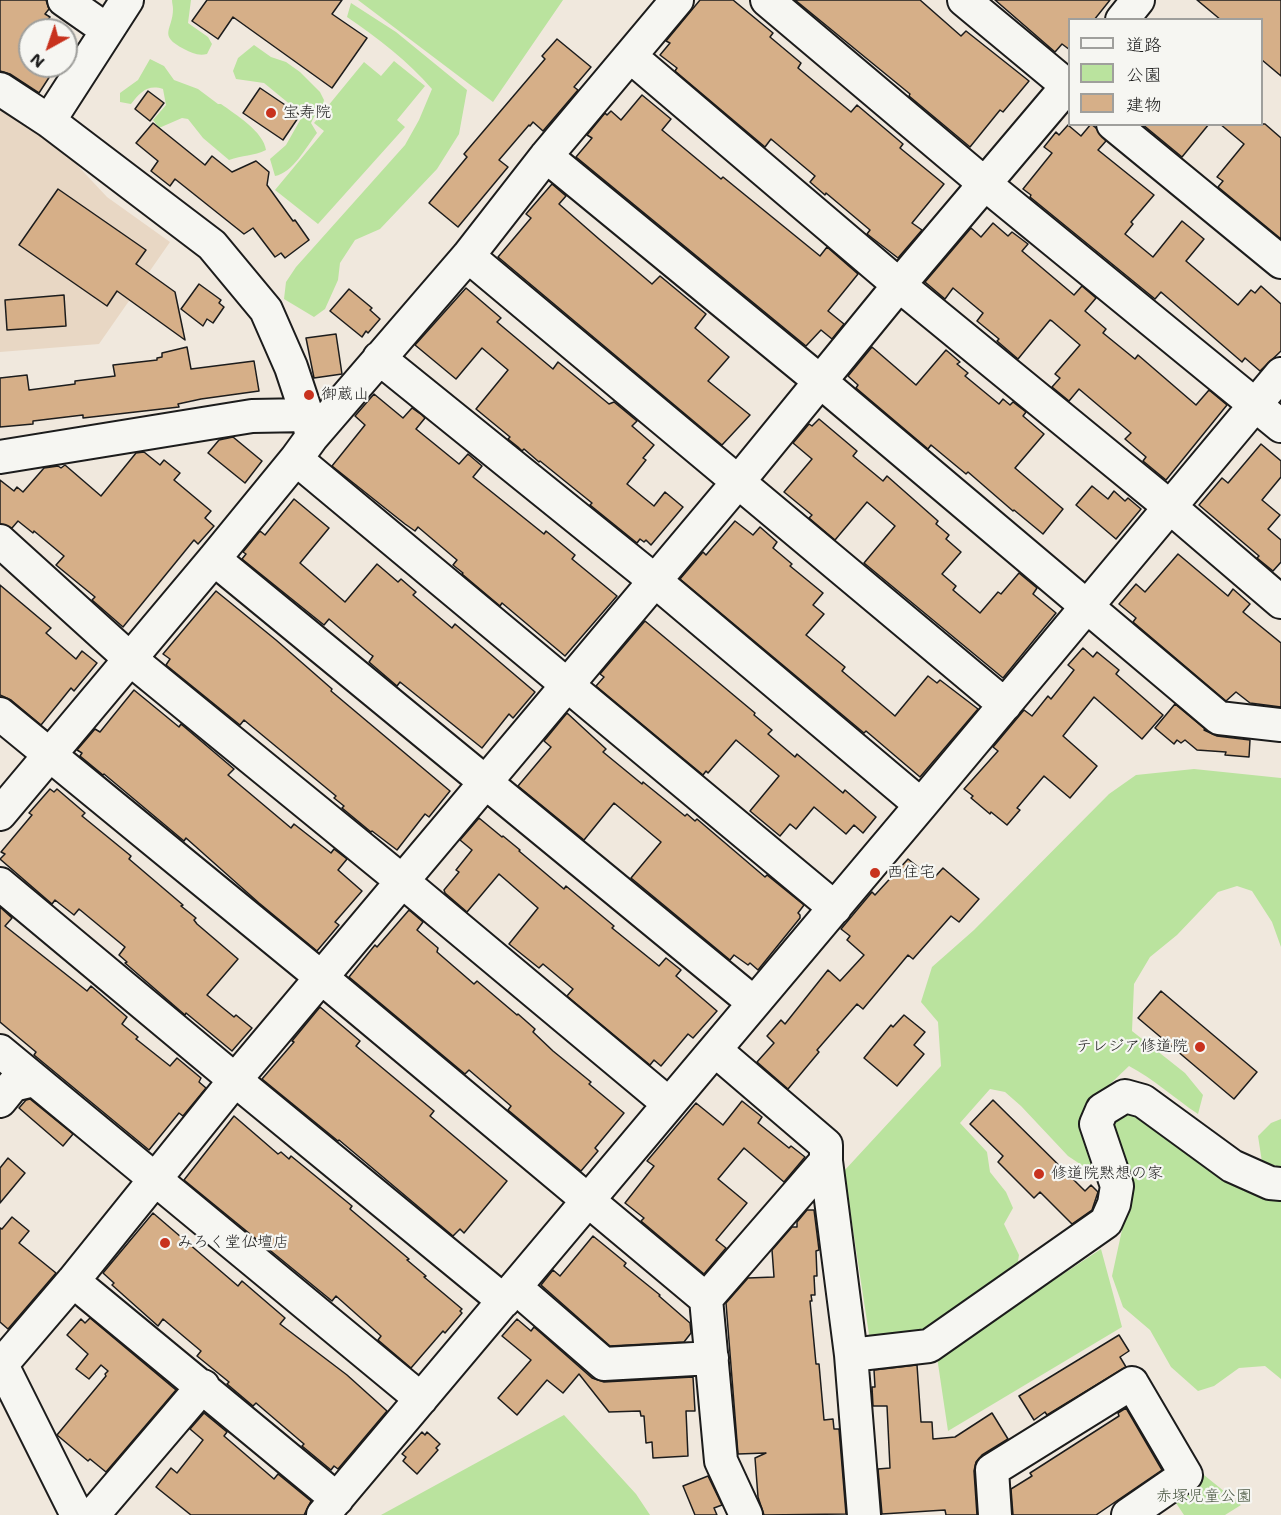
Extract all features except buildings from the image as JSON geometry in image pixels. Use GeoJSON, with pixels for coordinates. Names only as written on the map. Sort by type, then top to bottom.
{"type":"FeatureCollection","features":[{"type":"Feature","properties":{"kind":"street"},"geometry":{"type":"LineString","coordinates":[[64,0],[107,30]]}},
{"type":"Feature","properties":{"kind":"street"},"geometry":{"type":"LineString","coordinates":[[49,121],[127,0]]}},
{"type":"Feature","properties":{"kind":"street"},"geometry":{"type":"LineString","coordinates":[[0,814],[214,559],[305,437],[379,358],[468,256],[546,156],[677,0]]}},
{"type":"Feature","properties":{"kind":"street"},"geometry":{"type":"LineString","coordinates":[[767,0],[985,184],[1281,426]]}},
{"type":"Feature","properties":{"kind":"street"},"geometry":{"type":"LineString","coordinates":[[964,0],[1068,85]]}},
{"type":"Feature","properties":{"kind":"street"},"geometry":{"type":"LineString","coordinates":[[1124,18],[1138,0]]}},
{"type":"Feature","properties":{"kind":"street"},"geometry":{"type":"LineString","coordinates":[[630,56],[899,285],[1170,507],[1281,602]]}},
{"type":"Feature","properties":{"kind":"street"},"geometry":{"type":"LineString","coordinates":[[77,1515],[1,1362],[73,1281],[235,1080],[738,482],[899,285],[1068,87]]}},
{"type":"Feature","properties":{"kind":"street"},"geometry":{"type":"LineString","coordinates":[[0,89],[49,121],[212,245],[266,310],[291,367],[305,437]]}},
{"type":"Feature","properties":{"kind":"street"},"geometry":{"type":"LineString","coordinates":[[1115,126],[1281,262]]}},
{"type":"Feature","properties":{"kind":"street"},"geometry":{"type":"LineString","coordinates":[[546,156],[821,382],[1219,718],[1281,725]]}},
{"type":"Feature","properties":{"kind":"street"},"geometry":{"type":"LineString","coordinates":[[468,256],[1005,705]]}},
{"type":"Feature","properties":{"kind":"street"},"geometry":{"type":"LineString","coordinates":[[379,358],[654,580],[921,805]]}},
{"type":"Feature","properties":{"kind":"street"},"geometry":{"type":"LineString","coordinates":[[73,1281],[203,1386],[330,1507],[1281,374]]}},
{"type":"Feature","properties":{"kind":"street"},"geometry":{"type":"LineString","coordinates":[[0,457],[252,416],[305,437],[566,686],[835,908]]}},
{"type":"Feature","properties":{"kind":"street"},"geometry":{"type":"LineString","coordinates":[[0,541],[129,658],[402,881],[669,1104]]}},
{"type":"Feature","properties":{"kind":"street"},"geometry":{"type":"LineString","coordinates":[[214,559],[754,1003]]}},
{"type":"Feature","properties":{"kind":"street"},"geometry":{"type":"LineString","coordinates":[[0,714],[322,978],[706,1299],[721,1461],[746,1515]]}},
{"type":"Feature","properties":{"kind":"street"},"geometry":{"type":"LineString","coordinates":[[0,884],[235,1080],[510,1294],[604,1364],[712,1358]]}},
{"type":"Feature","properties":{"kind":"street"},"geometry":{"type":"LineString","coordinates":[[715,1050],[826,1145],[826,1161],[851,1355],[864,1515]]}},
{"type":"Feature","properties":{"kind":"street"},"geometry":{"type":"LineString","coordinates":[[0,1051],[421,1399]]}},
{"type":"Feature","properties":{"kind":"street"},"geometry":{"type":"LineString","coordinates":[[0,1101],[13,1085],[34,1080]]}},
{"type":"Feature","properties":{"kind":"street"},"geometry":{"type":"LineString","coordinates":[[851,1355],[929,1346],[1106,1222],[1114,1204],[1117,1186],[1096,1124],[1102,1110],[1125,1096],[1143,1101],[1232,1166],[1270,1183],[1281,1184]]}},
{"type":"Feature","properties":{"kind":"street"},"geometry":{"type":"LineString","coordinates":[[706,1299],[826,1161]]}},
{"type":"Feature","properties":{"kind":"street"},"geometry":{"type":"LineString","coordinates":[[995,1515],[992,1470],[1131,1383],[1186,1475],[1128,1515]]}},
{"type":"Feature","properties":{"kind":"street"},"geometry":{"type":"LineString","coordinates":[[93,1515],[203,1386]]}},
{"type":"Feature","properties":{"kind":"shaded area"},"geometry":{"type":"Polygon","coordinates":[[[0,107],[63,150],[107,197],[170,242],[99,344],[0,352],[0,107]]]}},
{"type":"Feature","properties":{"kind":"green space"},"geometry":{"type":"Polygon","coordinates":[[[172,0],[191,0],[188,23],[208,37],[212,44],[207,54],[192,53],[171,40],[168,32],[173,9],[172,0]]]}},
{"type":"Feature","properties":{"kind":"green space"},"geometry":{"type":"Polygon","coordinates":[[[358,0],[563,0],[493,102],[358,0]]]}},
{"type":"Feature","properties":{"kind":"green space"},"geometry":{"type":"Polygon","coordinates":[[[351,3],[396,32],[467,90],[459,134],[437,169],[380,229],[355,240],[340,263],[338,280],[325,309],[314,317],[284,299],[286,282],[296,267],[405,145],[432,89],[392,50],[347,17],[351,3]]]}},
{"type":"Feature","properties":{"kind":"green space"},"geometry":{"type":"Polygon","coordinates":[[[254,45],[300,72],[320,92],[324,100],[322,109],[311,123],[317,133],[293,165],[282,174],[275,176],[270,159],[286,145],[303,115],[264,83],[236,79],[233,71],[238,58],[254,45]]]}},
{"type":"Feature","properties":{"kind":"green space"},"geometry":{"type":"Polygon","coordinates":[[[150,59],[164,66],[174,80],[198,89],[241,118],[255,130],[266,150],[229,160],[203,138],[188,119],[182,118],[159,128],[153,120],[166,105],[163,89],[148,89],[131,104],[120,102],[120,93],[138,80],[150,59]]]}},
{"type":"Feature","properties":{"kind":"green space"},"geometry":{"type":"Polygon","coordinates":[[[394,61],[425,86],[397,120],[405,127],[318,224],[275,190],[324,131],[314,123],[364,62],[381,76],[394,61]]]}},
{"type":"Feature","properties":{"kind":"green space"},"geometry":{"type":"Polygon","coordinates":[[[1194,769],[1281,778],[1281,947],[1272,922],[1252,891],[1237,886],[1218,892],[1177,935],[1150,957],[1134,984],[1132,1031],[1185,1073],[1203,1095],[1198,1114],[1129,1066],[1106,1088],[1086,1114],[1097,1164],[1086,1168],[1068,1156],[1005,1092],[990,1089],[960,1123],[987,1152],[990,1172],[1006,1192],[1013,1208],[1004,1224],[1019,1255],[1017,1267],[929,1331],[870,1341],[844,1171],[941,1066],[938,1022],[921,1002],[932,967],[974,930],[1109,794],[1136,775],[1194,769]]]}},
{"type":"Feature","properties":{"kind":"green space"},"geometry":{"type":"Polygon","coordinates":[[[1136,1104],[1201,1158],[1248,1190],[1281,1194],[1281,1379],[1265,1366],[1239,1368],[1214,1386],[1198,1391],[1171,1367],[1150,1330],[1123,1307],[1112,1276],[1125,1216],[1107,1129],[1116,1107],[1136,1104]]]}},
{"type":"Feature","properties":{"kind":"green space"},"geometry":{"type":"Polygon","coordinates":[[[1281,1119],[1281,1167],[1262,1162],[1258,1136],[1271,1123],[1281,1119]]]}},
{"type":"Feature","properties":{"kind":"green space"},"geometry":{"type":"Polygon","coordinates":[[[1101,1249],[1122,1327],[948,1431],[937,1357],[1101,1249]]]}},
{"type":"Feature","properties":{"kind":"green space"},"geometry":{"type":"Polygon","coordinates":[[[564,1415],[636,1494],[650,1515],[381,1515],[564,1415]]]}},
{"type":"Feature","properties":{"kind":"green space","name":"赤塚児童公園"},"geometry":{"type":"Polygon","coordinates":[[[1204,1475],[1241,1505],[1225,1515],[1184,1515],[1172,1497],[1204,1475]]]}},
{"type":"Feature","properties":{"kind":"place","name":"宝寿院"},"geometry":{"type":"Point","coordinates":[271,113]}},
{"type":"Feature","properties":{"kind":"place","name":"御蔵山"},"geometry":{"type":"Point","coordinates":[309,395]}},
{"type":"Feature","properties":{"kind":"place","name":"西住宅"},"geometry":{"type":"Point","coordinates":[875,873]}},
{"type":"Feature","properties":{"kind":"place","name":"テレジア修道院"},"geometry":{"type":"Point","coordinates":[1200,1047]}},
{"type":"Feature","properties":{"kind":"place","name":"修道院黙想の家"},"geometry":{"type":"Point","coordinates":[1039,1174]}},
{"type":"Feature","properties":{"kind":"place","name":"みろく堂仏壇店"},"geometry":{"type":"Point","coordinates":[165,1243]}}]}
